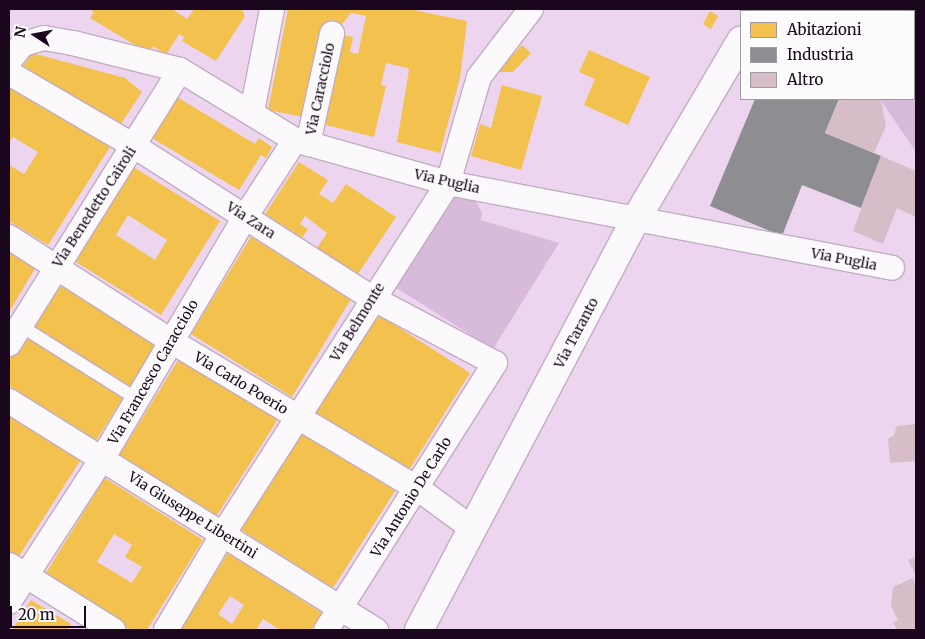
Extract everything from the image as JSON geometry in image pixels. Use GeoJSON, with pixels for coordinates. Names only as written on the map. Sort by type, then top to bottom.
{"type":"FeatureCollection","features":[{"type":"Feature","properties":{"kind":"street"},"geometry":{"type":"LineString","coordinates":[[252,112],[272,9]]}},
{"type":"Feature","properties":{"kind":"street","name":"Via Belmonte"},"geometry":{"type":"LineString","coordinates":[[166,630],[223,534],[372,298],[448,183],[479,77],[531,9]]}},
{"type":"Feature","properties":{"kind":"street","name":"Via Caracciolo"},"geometry":{"type":"LineString","coordinates":[[302,142],[332,34]]}},
{"type":"Feature","properties":{"kind":"street","name":"Via Puglia"},"geometry":{"type":"LineString","coordinates":[[16,52],[44,38],[180,70],[302,142],[448,183],[892,268]]}},
{"type":"Feature","properties":{"kind":"street","name":"Via Taranto"},"geometry":{"type":"LineString","coordinates":[[419,630],[636,219],[740,42]]}},
{"type":"Feature","properties":{"kind":"street","name":"Via Benedetto Cairoli"},"geometry":{"type":"LineString","coordinates":[[15,335],[180,70]]}},
{"type":"Feature","properties":{"kind":"street","name":"Via Zara"},"geometry":{"type":"LineString","coordinates":[[9,73],[134,146],[372,298],[495,364]]}},
{"type":"Feature","properties":{"kind":"street","name":"Via Francesco Caracciolo"},"geometry":{"type":"LineString","coordinates":[[9,602],[17,570],[102,459],[245,217],[302,142]]}},
{"type":"Feature","properties":{"kind":"street","name":"Via Carlo Poerio"},"geometry":{"type":"LineString","coordinates":[[9,237],[171,341],[417,488],[473,529]]}},
{"type":"Feature","properties":{"kind":"street","name":"Via Antonio De Carlo"},"geometry":{"type":"LineString","coordinates":[[326,630],[495,364]]}},
{"type":"Feature","properties":{"kind":"street","name":"Via Giuseppe Libertini"},"geometry":{"type":"LineString","coordinates":[[9,401],[341,606],[376,630]]}},
{"type":"Feature","properties":{"kind":"street"},"geometry":{"type":"LineString","coordinates":[[17,570],[113,630]]}},
{"type":"Feature","properties":{"kind":"lane"},"geometry":{"type":"LineString","coordinates":[[15,335],[137,400]]}},
{"type":"Feature","properties":{"kind":"shaded area"},"geometry":{"type":"Polygon","coordinates":[[[916,9],[916,25],[915,10],[822,10],[916,9]]]}},
{"type":"Feature","properties":{"kind":"shaded area"},"geometry":{"type":"Polygon","coordinates":[[[915,64],[916,67],[916,152],[881,100],[915,100],[915,64]]]}},
{"type":"Feature","properties":{"kind":"shaded area"},"geometry":{"type":"Polygon","coordinates":[[[453,193],[475,199],[482,213],[481,220],[559,243],[493,349],[395,287],[453,193]]]}},
{"type":"Feature","properties":{"kind":"building: Abitazioni"},"geometry":{"type":"Polygon","coordinates":[[[89,9],[172,9],[187,19],[194,9],[242,9],[245,16],[216,61],[182,41],[184,37],[179,34],[166,55],[153,46],[148,53],[90,18],[94,12],[89,9]]]}},
{"type":"Feature","properties":{"kind":"building: Abitazioni"},"geometry":{"type":"Polygon","coordinates":[[[288,9],[409,9],[467,21],[460,78],[440,153],[397,142],[409,70],[407,68],[386,63],[381,85],[386,86],[374,137],[322,124],[343,35],[353,37],[350,52],[358,54],[366,16],[351,13],[342,24],[329,24],[308,118],[268,110],[288,9]]]}},
{"type":"Feature","properties":{"kind":"building: Abitazioni"},"geometry":{"type":"Polygon","coordinates":[[[710,11],[718,16],[711,29],[703,24],[710,11]]]}},
{"type":"Feature","properties":{"kind":"building: Abitazioni"},"geometry":{"type":"Polygon","coordinates":[[[522,45],[531,53],[513,72],[497,72],[522,45]]]}},
{"type":"Feature","properties":{"kind":"building: Abitazioni"},"geometry":{"type":"Polygon","coordinates":[[[589,50],[650,77],[628,125],[584,105],[595,79],[579,72],[589,50]]]}},
{"type":"Feature","properties":{"kind":"building: Abitazioni"},"geometry":{"type":"Polygon","coordinates":[[[32,53],[125,78],[142,92],[119,127],[23,66],[32,53]]]}},
{"type":"Feature","properties":{"kind":"building: Abitazioni"},"geometry":{"type":"Polygon","coordinates":[[[502,85],[542,96],[521,170],[471,156],[480,124],[491,128],[502,85]]]}},
{"type":"Feature","properties":{"kind":"building: Abitazioni"},"geometry":{"type":"Polygon","coordinates":[[[10,86],[110,147],[48,245],[9,221],[9,165],[24,174],[38,152],[13,137],[9,143],[10,86]]]}},
{"type":"Feature","properties":{"kind":"building: Abitazioni"},"geometry":{"type":"Polygon","coordinates":[[[177,97],[255,144],[259,138],[272,147],[266,158],[261,155],[239,190],[152,138],[177,97]]]}},
{"type":"Feature","properties":{"kind":"building: Abitazioni"},"geometry":{"type":"Polygon","coordinates":[[[299,162],[328,180],[319,194],[333,203],[346,184],[396,217],[358,274],[317,248],[327,233],[305,216],[300,224],[308,229],[302,238],[265,214],[299,162]]]}},
{"type":"Feature","properties":{"kind":"building: Abitazioni"},"geometry":{"type":"Polygon","coordinates":[[[127,163],[220,221],[161,315],[68,257],[127,163]],[[128,215],[116,235],[155,260],[167,240],[128,215]]]}},
{"type":"Feature","properties":{"kind":"building: Abitazioni"},"geometry":{"type":"Polygon","coordinates":[[[251,237],[351,299],[292,397],[191,334],[251,237]]]}},
{"type":"Feature","properties":{"kind":"building: Abitazioni"},"geometry":{"type":"Polygon","coordinates":[[[9,251],[36,267],[9,312],[9,251]]]}},
{"type":"Feature","properties":{"kind":"building: Abitazioni"},"geometry":{"type":"Polygon","coordinates":[[[59,281],[157,344],[128,390],[30,326],[59,281]]]}},
{"type":"Feature","properties":{"kind":"building: Abitazioni"},"geometry":{"type":"Polygon","coordinates":[[[376,313],[470,373],[409,470],[315,412],[376,313]]]}},
{"type":"Feature","properties":{"kind":"building: Abitazioni"},"geometry":{"type":"Polygon","coordinates":[[[24,334],[123,398],[95,442],[9,386],[9,358],[24,334]]]}},
{"type":"Feature","properties":{"kind":"building: Abitazioni"},"geometry":{"type":"Polygon","coordinates":[[[180,357],[278,419],[216,517],[119,456],[180,357]]]}},
{"type":"Feature","properties":{"kind":"building: Abitazioni"},"geometry":{"type":"Polygon","coordinates":[[[9,415],[80,461],[16,561],[9,557],[9,415]]]}},
{"type":"Feature","properties":{"kind":"building: Abitazioni"},"geometry":{"type":"Polygon","coordinates":[[[302,431],[395,491],[333,588],[240,529],[302,431]]]}},
{"type":"Feature","properties":{"kind":"building: Abitazioni"},"geometry":{"type":"Polygon","coordinates":[[[105,478],[203,540],[147,630],[130,630],[44,576],[105,478]],[[114,534],[97,562],[132,583],[142,567],[125,557],[132,545],[114,534]]]}},
{"type":"Feature","properties":{"kind":"building: Abitazioni"},"geometry":{"type":"Polygon","coordinates":[[[228,553],[322,613],[311,630],[280,630],[263,619],[256,630],[179,630],[228,553]],[[230,596],[218,614],[232,624],[244,605],[230,596]]]}},
{"type":"Feature","properties":{"kind":"building: Abitazioni"},"geometry":{"type":"Polygon","coordinates":[[[31,600],[71,624],[67,630],[12,630],[31,600]]]}},
{"type":"Feature","properties":{"kind":"building: Industria"},"geometry":{"type":"Polygon","coordinates":[[[755,100],[839,100],[825,133],[881,156],[861,208],[802,185],[782,236],[710,206],[755,100]]]}},
{"type":"Feature","properties":{"kind":"building: Altro"},"geometry":{"type":"Polygon","coordinates":[[[839,100],[881,100],[886,126],[874,153],[825,133],[839,100]]]}},
{"type":"Feature","properties":{"kind":"building: Altro"},"geometry":{"type":"Polygon","coordinates":[[[881,156],[916,171],[916,217],[897,208],[883,244],[853,231],[881,156]]]}},
{"type":"Feature","properties":{"kind":"building: Altro"},"geometry":{"type":"Polygon","coordinates":[[[916,424],[916,461],[890,463],[888,439],[894,435],[897,426],[916,424]]]}},
{"type":"Feature","properties":{"kind":"building: Altro"},"geometry":{"type":"Polygon","coordinates":[[[916,557],[916,576],[908,560],[916,557]]]}},
{"type":"Feature","properties":{"kind":"building: Altro"},"geometry":{"type":"Polygon","coordinates":[[[913,578],[916,588],[916,630],[897,630],[893,622],[898,620],[891,606],[893,587],[913,578]]]}}]}
